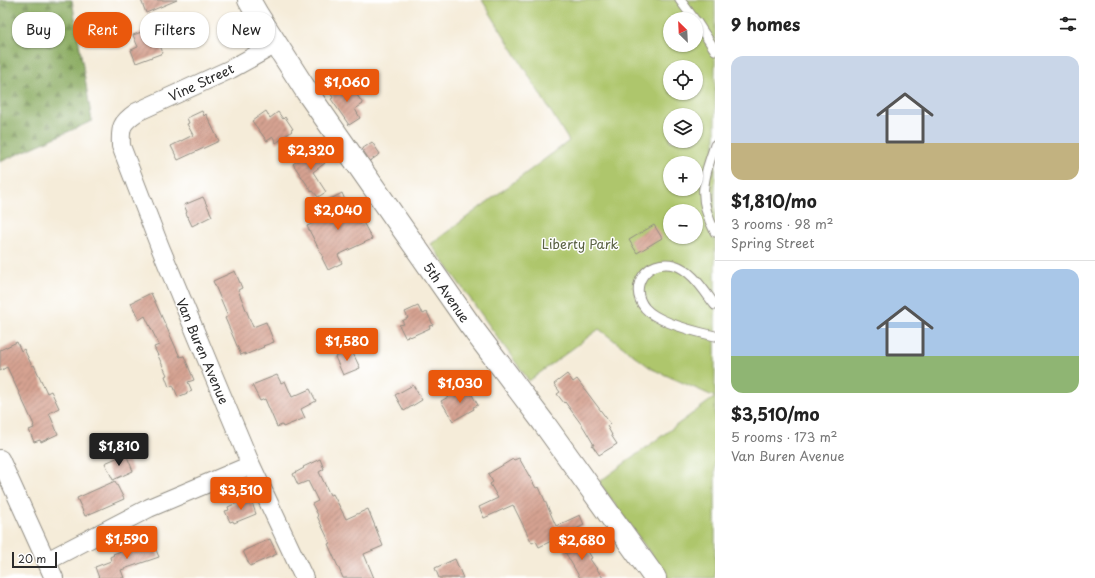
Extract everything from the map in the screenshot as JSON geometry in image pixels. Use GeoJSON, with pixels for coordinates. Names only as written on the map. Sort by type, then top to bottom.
{"type":"FeatureCollection","features":[{"type":"Feature","properties":{"kind":"street","name":"5th Avenue"},"geometry":{"type":"LineString","coordinates":[[249,0],[307,92],[470,325],[543,422],[655,578]]}},
{"type":"Feature","properties":{"kind":"street","name":"Vine Street"},"geometry":{"type":"LineString","coordinates":[[126,120],[137,112],[231,69],[276,44]]}},
{"type":"Feature","properties":{"kind":"street","name":"Van Buren Avenue"},"geometry":{"type":"LineString","coordinates":[[126,120],[120,134],[124,157],[202,350],[251,465],[304,578]]}},
{"type":"Feature","properties":{"kind":"street"},"geometry":{"type":"LineString","coordinates":[[0,459],[54,578]]}},
{"type":"Feature","properties":{"kind":"street"},"geometry":{"type":"LineString","coordinates":[[47,561],[149,508],[251,465]]}},
{"type":"Feature","properties":{"kind":"lane"},"geometry":{"type":"LineString","coordinates":[[680,0],[689,12]]}},
{"type":"Feature","properties":{"kind":"lane"},"geometry":{"type":"LineString","coordinates":[[703,32],[715,50]]}},
{"type":"Feature","properties":{"kind":"lane"},"geometry":{"type":"LineString","coordinates":[[715,145],[703,186],[706,212],[715,232]]}},
{"type":"Feature","properties":{"kind":"lane"},"geometry":{"type":"LineString","coordinates":[[715,305],[695,279],[686,271],[675,265],[664,264],[655,266],[646,271],[638,288],[640,299],[646,309],[655,315],[685,329],[715,336]]}},
{"type":"Feature","properties":{"kind":"green space"},"geometry":{"type":"Polygon","coordinates":[[[0,0],[72,0],[74,12],[73,48],[80,48],[92,121],[0,162],[0,0]]]}},
{"type":"Feature","properties":{"kind":"green space","name":"Liberty Park"},"geometry":{"type":"Polygon","coordinates":[[[482,0],[715,0],[715,397],[652,369],[599,329],[529,381],[431,244],[569,141],[482,0]]]}},
{"type":"Feature","properties":{"kind":"green space"},"geometry":{"type":"Polygon","coordinates":[[[715,397],[715,578],[668,578],[599,482],[715,397]]]}},
{"type":"Feature","properties":{"kind":"building"},"geometry":{"type":"Polygon","coordinates":[[[141,0],[177,0],[148,12],[146,12],[141,0]]]}},
{"type":"Feature","properties":{"kind":"building"},"geometry":{"type":"Polygon","coordinates":[[[140,33],[140,48],[161,48],[163,53],[136,63],[131,50],[138,47],[133,35],[140,33]]]}},
{"type":"Feature","properties":{"kind":"building"},"geometry":{"type":"Polygon","coordinates":[[[347,83],[351,86],[363,104],[355,109],[360,118],[349,125],[331,99],[333,98],[331,94],[347,83]]]}},
{"type":"Feature","properties":{"kind":"building"},"geometry":{"type":"Polygon","coordinates":[[[202,111],[204,116],[206,114],[219,141],[178,160],[171,146],[193,135],[187,124],[189,123],[187,118],[202,111]]]}},
{"type":"Feature","properties":{"kind":"building"},"geometry":{"type":"Polygon","coordinates":[[[266,111],[270,118],[278,112],[283,119],[285,117],[293,129],[276,143],[273,137],[267,141],[252,121],[266,111]]]}},
{"type":"Feature","properties":{"kind":"building"},"geometry":{"type":"Polygon","coordinates":[[[372,142],[380,154],[370,161],[362,149],[372,142]]]}},
{"type":"Feature","properties":{"kind":"building"},"geometry":{"type":"Polygon","coordinates":[[[314,148],[325,163],[313,172],[326,192],[318,197],[313,191],[312,192],[293,164],[314,148]]]}},
{"type":"Feature","properties":{"kind":"building"},"geometry":{"type":"Polygon","coordinates":[[[342,193],[345,200],[347,199],[360,224],[363,222],[372,239],[338,255],[342,263],[328,270],[307,226],[331,215],[325,202],[342,193]]]}},
{"type":"Feature","properties":{"kind":"building"},"geometry":{"type":"Polygon","coordinates":[[[203,197],[212,216],[192,226],[184,205],[203,197]]]}},
{"type":"Feature","properties":{"kind":"building"},"geometry":{"type":"Polygon","coordinates":[[[654,225],[662,238],[637,253],[629,240],[654,225]]]}},
{"type":"Feature","properties":{"kind":"building"},"geometry":{"type":"Polygon","coordinates":[[[235,271],[242,288],[238,290],[253,327],[266,322],[274,342],[245,355],[245,353],[241,355],[225,318],[228,316],[213,281],[235,271]]]}},
{"type":"Feature","properties":{"kind":"building"},"geometry":{"type":"Polygon","coordinates":[[[151,293],[180,357],[184,356],[194,380],[188,382],[192,391],[178,397],[173,385],[169,387],[165,376],[167,375],[154,347],[159,345],[145,316],[139,320],[131,303],[151,293]]]}},
{"type":"Feature","properties":{"kind":"building"},"geometry":{"type":"Polygon","coordinates":[[[418,306],[423,314],[427,312],[433,325],[429,326],[430,328],[410,337],[405,337],[399,325],[404,324],[402,321],[408,318],[405,312],[418,306]]]}},
{"type":"Feature","properties":{"kind":"building"},"geometry":{"type":"Polygon","coordinates":[[[17,342],[21,351],[24,349],[32,366],[34,365],[47,393],[51,391],[59,408],[49,413],[58,434],[41,442],[40,440],[34,442],[29,430],[34,428],[34,425],[7,367],[0,371],[0,350],[17,342]]]}},
{"type":"Feature","properties":{"kind":"building"},"geometry":{"type":"Polygon","coordinates":[[[351,349],[360,368],[343,375],[335,357],[351,349]]]}},
{"type":"Feature","properties":{"kind":"building"},"geometry":{"type":"Polygon","coordinates":[[[567,374],[573,382],[577,379],[610,423],[607,426],[617,444],[599,455],[592,445],[594,445],[584,428],[565,402],[564,403],[557,394],[560,392],[554,384],[567,374]]]}},
{"type":"Feature","properties":{"kind":"building"},"geometry":{"type":"Polygon","coordinates":[[[277,375],[281,383],[285,381],[292,397],[310,389],[316,401],[301,409],[305,418],[283,427],[282,425],[277,427],[265,399],[260,401],[252,385],[277,375]]]}},
{"type":"Feature","properties":{"kind":"building"},"geometry":{"type":"Polygon","coordinates":[[[413,385],[422,400],[404,411],[395,395],[413,385]]]}},
{"type":"Feature","properties":{"kind":"building"},"geometry":{"type":"Polygon","coordinates":[[[468,388],[478,405],[473,407],[474,409],[453,421],[441,401],[463,389],[468,388]]]}},
{"type":"Feature","properties":{"kind":"building"},"geometry":{"type":"Polygon","coordinates":[[[126,454],[133,471],[113,480],[105,463],[126,454]]]}},
{"type":"Feature","properties":{"kind":"building"},"geometry":{"type":"Polygon","coordinates":[[[519,458],[536,488],[539,487],[556,526],[580,515],[584,525],[539,547],[536,541],[532,543],[513,505],[484,518],[479,507],[498,498],[490,484],[493,482],[488,474],[513,459],[519,458]]]}},
{"type":"Feature","properties":{"kind":"building"},"geometry":{"type":"Polygon","coordinates":[[[320,459],[324,469],[319,472],[330,495],[333,494],[346,519],[368,509],[383,546],[364,554],[374,578],[343,578],[328,544],[330,543],[312,504],[318,501],[308,481],[298,485],[293,474],[304,468],[303,467],[320,459]]]}},
{"type":"Feature","properties":{"kind":"building"},"geometry":{"type":"Polygon","coordinates":[[[115,481],[124,499],[85,516],[77,498],[115,481]]]}},
{"type":"Feature","properties":{"kind":"building"},"geometry":{"type":"Polygon","coordinates":[[[250,497],[256,514],[234,523],[233,521],[230,522],[225,511],[229,510],[228,507],[250,497]]]}},
{"type":"Feature","properties":{"kind":"building"},"geometry":{"type":"Polygon","coordinates":[[[270,539],[277,554],[250,566],[243,551],[270,539]]]}},
{"type":"Feature","properties":{"kind":"building"},"geometry":{"type":"Polygon","coordinates":[[[152,540],[159,557],[121,570],[124,578],[99,578],[95,567],[111,561],[110,557],[114,555],[113,554],[152,540]]]}},
{"type":"Feature","properties":{"kind":"building"},"geometry":{"type":"Polygon","coordinates":[[[581,540],[592,558],[590,559],[603,578],[580,578],[564,550],[581,540]]]}},
{"type":"Feature","properties":{"kind":"building"},"geometry":{"type":"Polygon","coordinates":[[[455,559],[463,578],[439,578],[435,568],[455,559]]]}}]}
